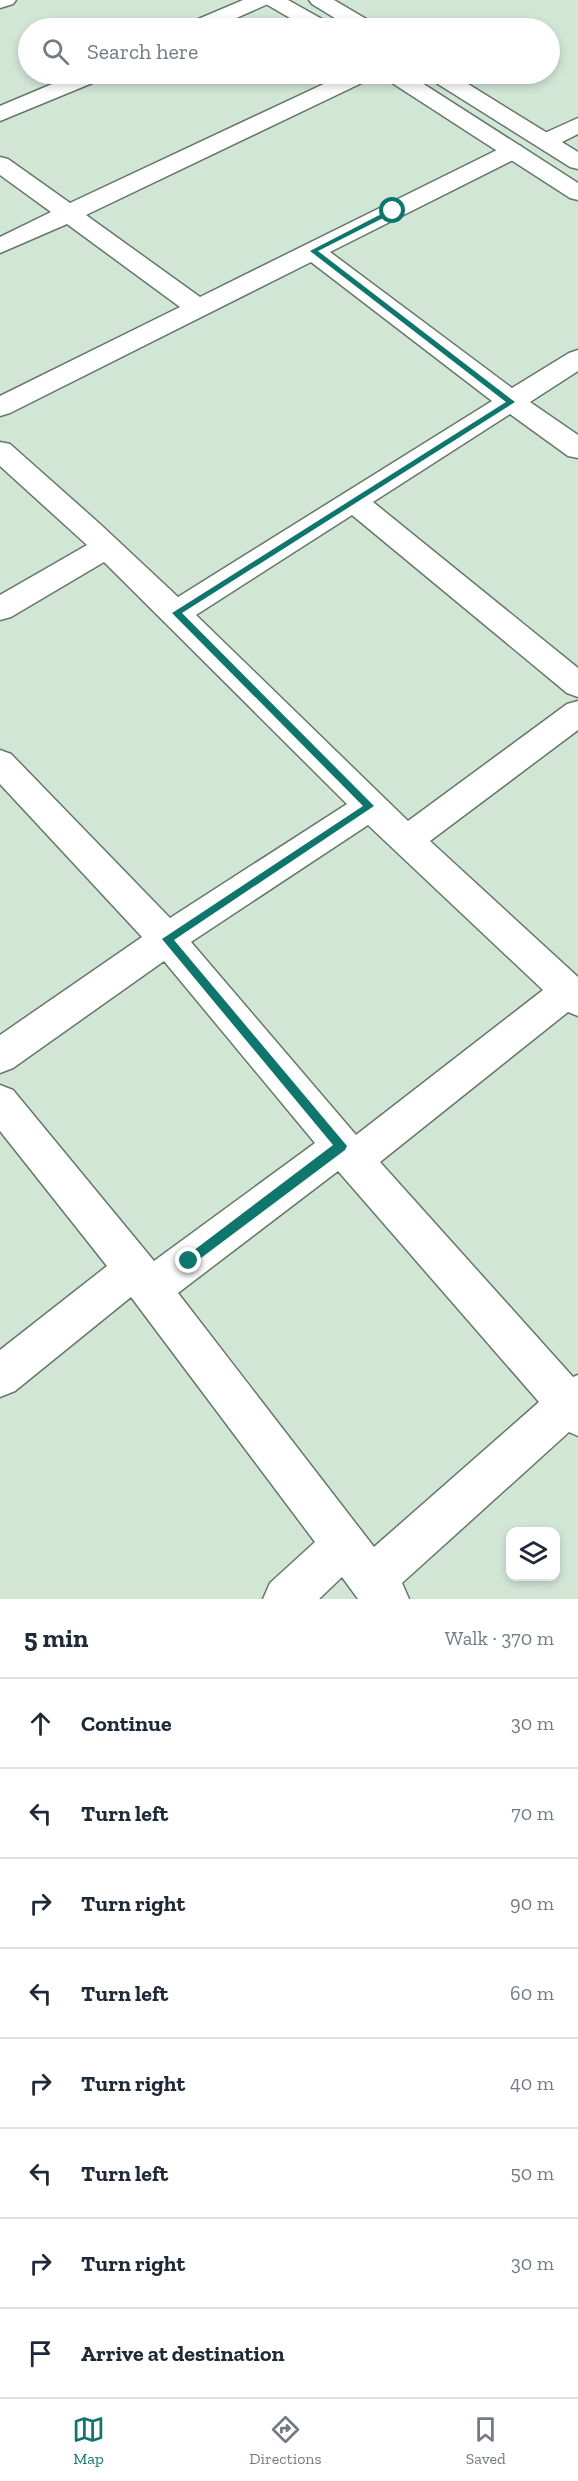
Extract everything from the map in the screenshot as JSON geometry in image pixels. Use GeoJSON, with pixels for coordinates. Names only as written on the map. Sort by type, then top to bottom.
{"type":"FeatureCollection","features":[{"type":"Feature","properties":{"kind":"street"},"geometry":{"type":"LineString","coordinates":[[0,2],[6,0]]}},
{"type":"Feature","properties":{"kind":"street"},"geometry":{"type":"LineString","coordinates":[[220,18],[261,0]]}},
{"type":"Feature","properties":{"kind":"street"},"geometry":{"type":"LineString","coordinates":[[273,0],[304,18]]}},
{"type":"Feature","properties":{"kind":"street"},"geometry":{"type":"LineString","coordinates":[[319,0],[349,18]]}},
{"type":"Feature","properties":{"kind":"street"},"geometry":{"type":"LineString","coordinates":[[0,114],[70,84]]}},
{"type":"Feature","properties":{"kind":"street"},"geometry":{"type":"LineString","coordinates":[[0,246],[341,84]]}},
{"type":"Feature","properties":{"kind":"street"},"geometry":{"type":"LineString","coordinates":[[409,84],[578,193]]}},
{"type":"Feature","properties":{"kind":"street"},"geometry":{"type":"LineString","coordinates":[[454,84],[578,162]]}},
{"type":"Feature","properties":{"kind":"street"},"geometry":{"type":"LineString","coordinates":[[546,141],[578,125]]}},
{"type":"Feature","properties":{"kind":"street"},"geometry":{"type":"LineString","coordinates":[[0,407],[513,151]]}},
{"type":"Feature","properties":{"kind":"street"},"geometry":{"type":"LineString","coordinates":[[0,164],[199,308]]}},
{"type":"Feature","properties":{"kind":"street"},"geometry":{"type":"LineString","coordinates":[[313,251],[512,402],[578,449]]}},
{"type":"Feature","properties":{"kind":"street"},"geometry":{"type":"LineString","coordinates":[[176,613],[578,359]]}},
{"type":"Feature","properties":{"kind":"street"},"geometry":{"type":"LineString","coordinates":[[0,452],[107,547],[406,841],[573,995],[347,1153],[143,1279],[0,1376]]}},
{"type":"Feature","properties":{"kind":"street"},"geometry":{"type":"LineString","coordinates":[[354,502],[578,685]]}},
{"type":"Feature","properties":{"kind":"street"},"geometry":{"type":"LineString","coordinates":[[0,609],[107,547]]}},
{"type":"Feature","properties":{"kind":"street"},"geometry":{"type":"LineString","coordinates":[[406,841],[578,713]]}},
{"type":"Feature","properties":{"kind":"street"},"geometry":{"type":"LineString","coordinates":[[0,763],[167,939],[347,1153],[575,1405],[378,1590],[143,1279],[0,1102]]}},
{"type":"Feature","properties":{"kind":"street"},"geometry":{"type":"LineString","coordinates":[[0,1056],[167,939],[370,806]]}},
{"type":"Feature","properties":{"kind":"street"},"geometry":{"type":"LineString","coordinates":[[286,1599],[345,1544]]}},
{"type":"Feature","properties":{"kind":"route"},"geometry":{"type":"LineString","coordinates":[[189,1261],[341,1146],[167,939],[370,806],[176,613],[512,402],[313,251],[393,211]]}}]}
